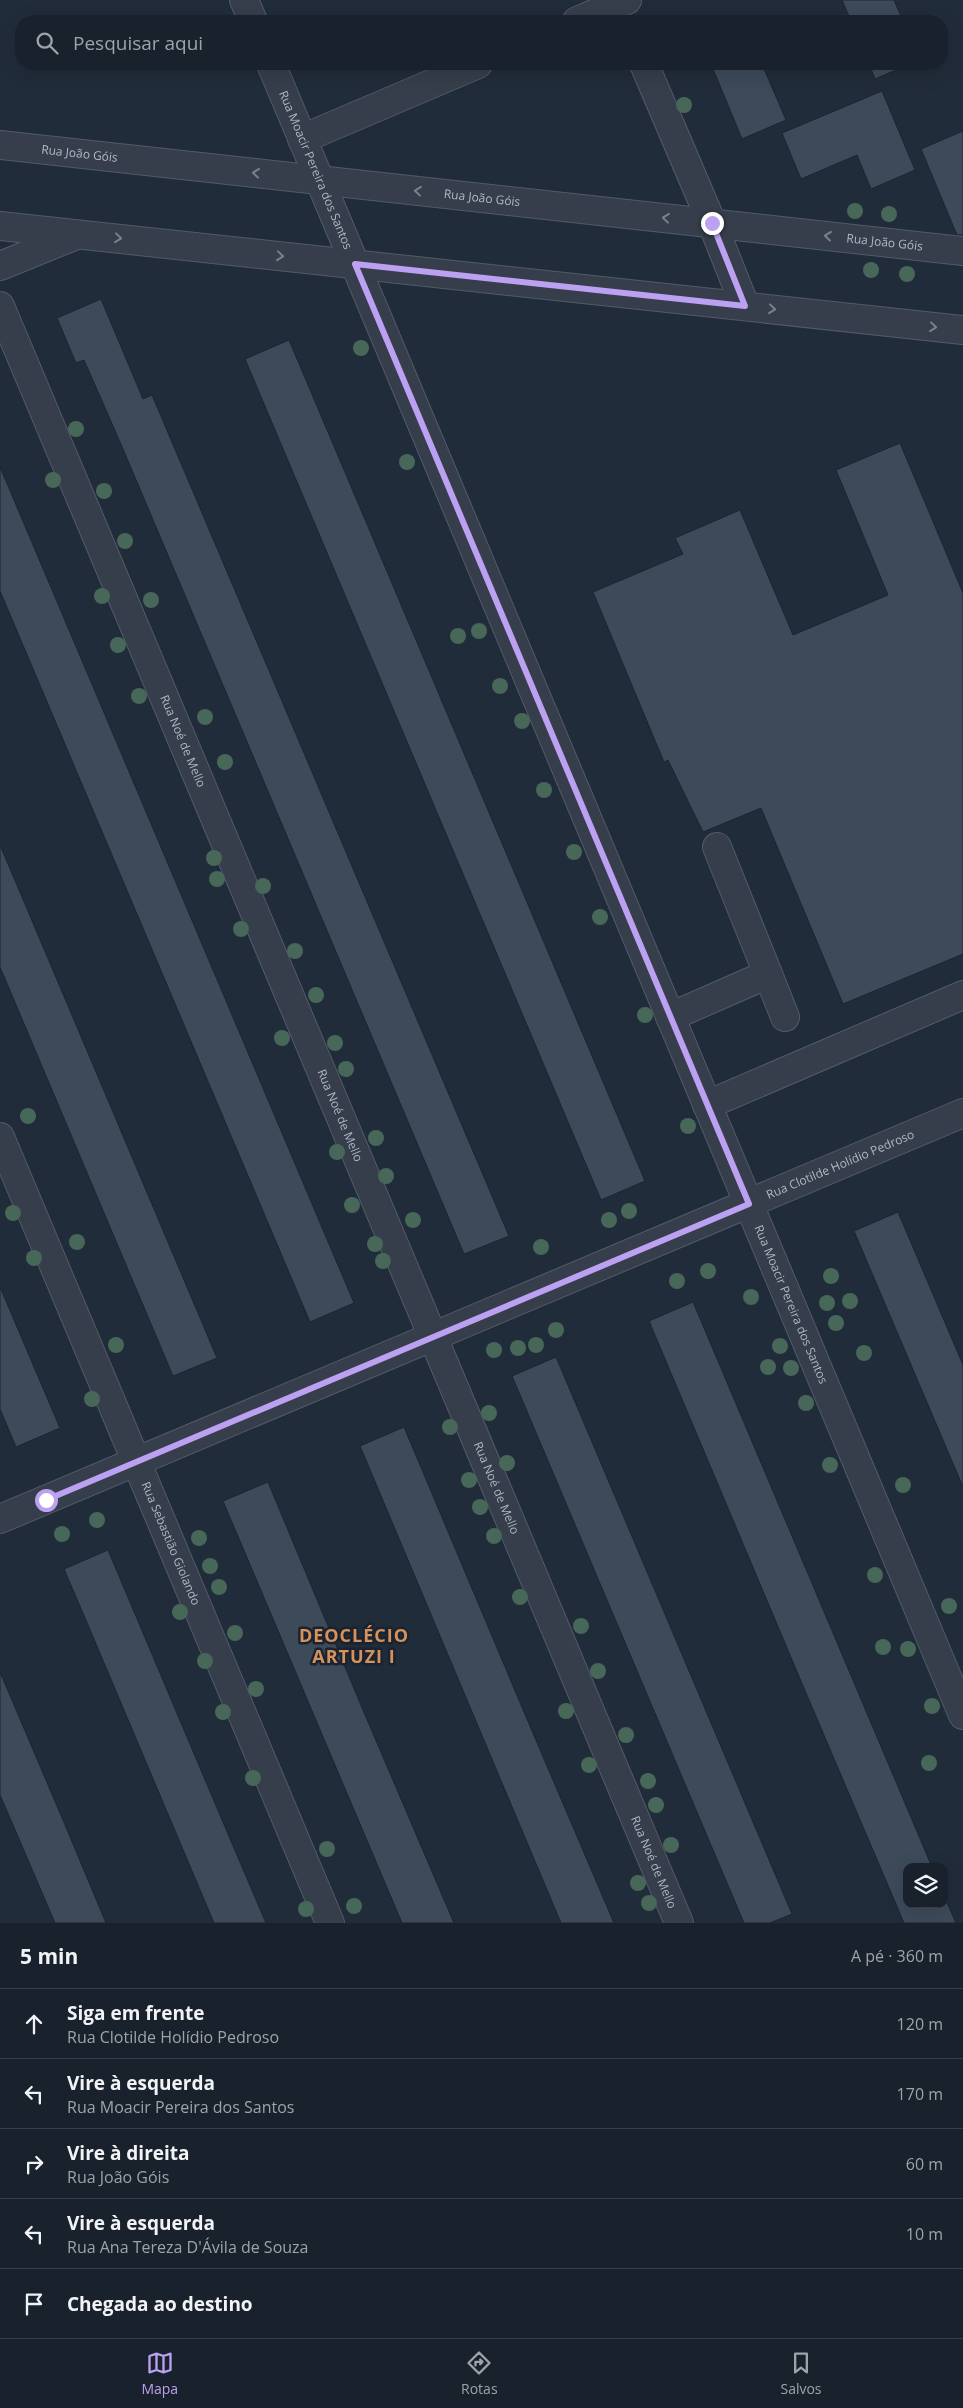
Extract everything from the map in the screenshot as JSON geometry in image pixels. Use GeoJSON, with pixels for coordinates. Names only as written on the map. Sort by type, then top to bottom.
{"type":"FeatureCollection","features":[{"type":"Feature","properties":{"kind":"street"},"geometry":{"type":"LineString","coordinates":[[244,0],[250,15]]}},
{"type":"Feature","properties":{"kind":"street"},"geometry":{"type":"LineString","coordinates":[[595,15],[622,6]]}},
{"type":"Feature","properties":{"kind":"street","name":"Rua Moacir Pereira dos Santos"},"geometry":{"type":"LineString","coordinates":[[273,70],[963,1715]]}},
{"type":"Feature","properties":{"kind":"street"},"geometry":{"type":"LineString","coordinates":[[302,139],[464,70]]}},
{"type":"Feature","properties":{"kind":"street"},"geometry":{"type":"LineString","coordinates":[[647,70],[745,306]]}},
{"type":"Feature","properties":{"kind":"street","name":"Rua João Góis"},"geometry":{"type":"LineString","coordinates":[[0,145],[963,251]]}},
{"type":"Feature","properties":{"kind":"street"},"geometry":{"type":"LineString","coordinates":[[0,226],[963,330]]}},
{"type":"Feature","properties":{"kind":"street"},"geometry":{"type":"LineString","coordinates":[[0,266],[78,234]]}},
{"type":"Feature","properties":{"kind":"street","name":"Rua Noé de Mello"},"geometry":{"type":"LineString","coordinates":[[0,306],[678,1923]]}},
{"type":"Feature","properties":{"kind":"street"},"geometry":{"type":"LineString","coordinates":[[717,847],[785,1017]]}},
{"type":"Feature","properties":{"kind":"street"},"geometry":{"type":"LineString","coordinates":[[670,1017],[768,974]]}},
{"type":"Feature","properties":{"kind":"street"},"geometry":{"type":"LineString","coordinates":[[707,1105],[963,995]]}},
{"type":"Feature","properties":{"kind":"street","name":"Rua Clotilde Holídio Pedroso"},"geometry":{"type":"LineString","coordinates":[[0,1519],[963,1113]]}},
{"type":"Feature","properties":{"kind":"street","name":"Rua Sebastião Giolando"},"geometry":{"type":"LineString","coordinates":[[0,1137],[330,1923]]}},
{"type":"Feature","properties":{"kind":"building"},"geometry":{"type":"Polygon","coordinates":[[[842,0],[894,0],[900,15],[848,15],[842,0]]]}},
{"type":"Feature","properties":{"kind":"building"},"geometry":{"type":"Polygon","coordinates":[[[713,70],[765,70],[786,120],[742,139],[713,70]]]}},
{"type":"Feature","properties":{"kind":"building"},"geometry":{"type":"Polygon","coordinates":[[[871,70],[896,70],[875,79],[871,70]]]}},
{"type":"Feature","properties":{"kind":"building"},"geometry":{"type":"Polygon","coordinates":[[[882,91],[915,170],[871,189],[857,155],[801,179],[782,133],[882,91]]]}},
{"type":"Feature","properties":{"kind":"building"},"geometry":{"type":"Polygon","coordinates":[[[963,131],[963,235],[957,235],[921,149],[963,131]]]}},
{"type":"Feature","properties":{"kind":"building"},"geometry":{"type":"Polygon","coordinates":[[[101,299],[143,399],[152,395],[509,1236],[464,1254],[120,442],[84,360],[76,363],[57,318],[101,299]]]}},
{"type":"Feature","properties":{"kind":"building"},"geometry":{"type":"Polygon","coordinates":[[[289,340],[645,1181],[601,1200],[245,359],[289,340]]]}},
{"type":"Feature","properties":{"kind":"building"},"geometry":{"type":"Polygon","coordinates":[[[900,443],[963,593],[963,954],[843,1004],[761,808],[703,832],[668,760],[664,762],[593,592],[683,554],[675,538],[740,510],[793,635],[888,595],[836,470],[900,443]]]}},
{"type":"Feature","properties":{"kind":"building"},"geometry":{"type":"Polygon","coordinates":[[[0,467],[354,1303],[310,1322],[0,591],[0,467]]]}},
{"type":"Feature","properties":{"kind":"building"},"geometry":{"type":"Polygon","coordinates":[[[0,845],[217,1358],[173,1376],[0,967],[0,845]]]}},
{"type":"Feature","properties":{"kind":"building"},"geometry":{"type":"Polygon","coordinates":[[[898,1212],[963,1365],[963,1487],[854,1231],[898,1212]]]}},
{"type":"Feature","properties":{"kind":"building"},"geometry":{"type":"Polygon","coordinates":[[[0,1287],[60,1428],[16,1447],[0,1409],[0,1287]]]}},
{"type":"Feature","properties":{"kind":"building"},"geometry":{"type":"Polygon","coordinates":[[[693,1302],[930,1863],[903,1863],[903,1908],[948,1908],[948,1905],[956,1923],[904,1923],[649,1321],[693,1302]]]}},
{"type":"Feature","properties":{"kind":"building"},"geometry":{"type":"Polygon","coordinates":[[[556,1357],[792,1914],[770,1923],[744,1923],[512,1376],[556,1357]]]}},
{"type":"Feature","properties":{"kind":"building"},"geometry":{"type":"Polygon","coordinates":[[[404,1427],[614,1923],[561,1923],[360,1446],[404,1427]]]}},
{"type":"Feature","properties":{"kind":"building"},"geometry":{"type":"Polygon","coordinates":[[[268,1482],[454,1923],[402,1923],[223,1501],[268,1482]]]}},
{"type":"Feature","properties":{"kind":"building"},"geometry":{"type":"Polygon","coordinates":[[[108,1550],[266,1923],[214,1923],[64,1569],[108,1550]]]}},
{"type":"Feature","properties":{"kind":"building"},"geometry":{"type":"Polygon","coordinates":[[[0,1672],[106,1923],[55,1923],[0,1795],[0,1672]]]}},
{"type":"Feature","properties":{"kind":"district","name":"DEOCLÉCIO ARTUZI I"},"geometry":{"type":"Point","coordinates":[354,1646]}},
{"type":"Feature","properties":{"kind":"route"},"geometry":{"type":"LineString","coordinates":[[46,1500],[749,1204],[355,264],[745,306],[712,223]]}}]}
